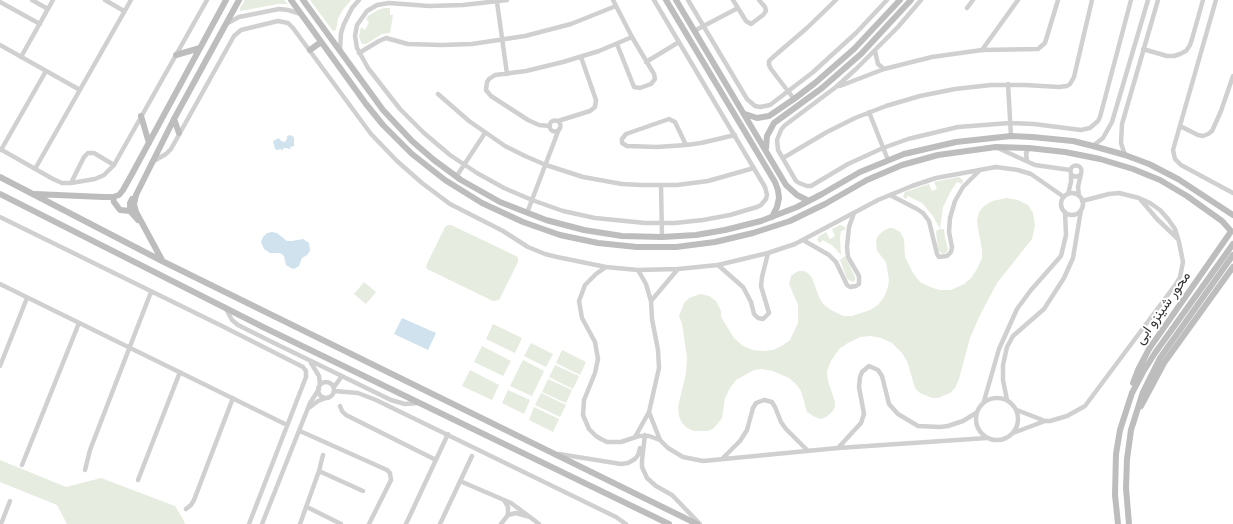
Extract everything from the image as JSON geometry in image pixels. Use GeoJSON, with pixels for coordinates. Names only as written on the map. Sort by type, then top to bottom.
{"type":"FeatureCollection","features":[{"type":"Feature","properties":{"kind":"street"},"geometry":{"type":"LineString","coordinates":[[32,0],[48,9]]}},
{"type":"Feature","properties":{"kind":"street"},"geometry":{"type":"LineString","coordinates":[[21,57],[54,0]]}},
{"type":"Feature","properties":{"kind":"street"},"geometry":{"type":"LineString","coordinates":[[105,0],[124,11]]}},
{"type":"Feature","properties":{"kind":"street"},"geometry":{"type":"LineString","coordinates":[[35,169],[131,0]]}},
{"type":"Feature","properties":{"kind":"street"},"geometry":{"type":"LineString","coordinates":[[46,71],[0,149],[57,181],[71,183],[100,177],[108,172],[114,165],[207,0]]}},
{"type":"Feature","properties":{"kind":"street"},"geometry":{"type":"LineString","coordinates":[[33,194],[113,197],[119,195],[132,174],[226,0]]}},
{"type":"Feature","properties":{"kind":"street"},"geometry":{"type":"LineString","coordinates":[[142,224],[130,211],[131,200],[239,0]]}},
{"type":"Feature","properties":{"kind":"street"},"geometry":{"type":"LineString","coordinates":[[291,0],[366,104],[383,125],[423,163],[456,188],[482,203],[541,229],[579,239],[618,245],[676,247],[715,242],[747,235],[772,228],[808,213],[884,172],[920,160],[951,153],[996,147],[1029,148],[1082,155],[1133,169],[1160,180],[1199,204],[1231,230],[1233,243]]}},
{"type":"Feature","properties":{"kind":"street"},"geometry":{"type":"LineString","coordinates":[[303,0],[375,99],[393,121],[423,151],[459,178],[500,202],[564,226],[622,236],[662,237],[713,232],[772,217],[809,201],[860,172],[888,160],[939,145],[985,138],[1011,136],[1052,138],[1093,146],[1137,159],[1164,171],[1233,215]]}},
{"type":"Feature","properties":{"kind":"street"},"geometry":{"type":"LineString","coordinates":[[340,51],[344,24],[352,8],[360,0]]}},
{"type":"Feature","properties":{"kind":"street"},"geometry":{"type":"LineString","coordinates":[[507,0],[446,6],[389,3],[378,5],[367,11],[357,25],[355,42],[359,53],[378,82],[408,117],[437,144],[464,165],[497,184],[532,200],[563,211],[596,218],[628,222],[661,223],[689,222],[717,218],[761,205],[766,199],[767,190],[654,0]]}},
{"type":"Feature","properties":{"kind":"street"},"geometry":{"type":"LineString","coordinates":[[613,0],[632,37],[654,74],[655,80],[651,84],[640,88],[635,88],[632,85],[617,44]]}},
{"type":"Feature","properties":{"kind":"street"},"geometry":{"type":"LineString","coordinates":[[666,0],[775,182],[779,198],[777,207],[772,217]]}},
{"type":"Feature","properties":{"kind":"street"},"geometry":{"type":"LineString","coordinates":[[676,0],[790,189],[797,195],[809,201]]}},
{"type":"Feature","properties":{"kind":"street"},"geometry":{"type":"LineString","coordinates":[[688,0],[751,103],[760,107],[770,105],[789,92],[835,54],[887,0]]}},
{"type":"Feature","properties":{"kind":"street"},"geometry":{"type":"LineString","coordinates":[[733,0],[749,24],[753,23],[766,11],[759,0]]}},
{"type":"Feature","properties":{"kind":"street"},"geometry":{"type":"LineString","coordinates":[[794,99],[770,67],[769,61],[836,0]]}},
{"type":"Feature","properties":{"kind":"street"},"geometry":{"type":"LineString","coordinates":[[745,114],[757,118],[770,116],[794,99],[825,75],[854,49],[900,0]]}},
{"type":"Feature","properties":{"kind":"street"},"geometry":{"type":"LineString","coordinates":[[766,150],[767,136],[774,123],[822,88],[861,54],[911,0]]}},
{"type":"Feature","properties":{"kind":"street"},"geometry":{"type":"LineString","coordinates":[[921,0],[875,52],[836,87],[784,126],[778,134],[777,145],[796,181],[803,185],[811,186],[848,164],[883,148],[908,139],[952,128],[984,124],[1010,123],[1034,124],[1086,130],[1094,125],[1100,117],[1131,0]]}},
{"type":"Feature","properties":{"kind":"street"},"geometry":{"type":"LineString","coordinates":[[967,8],[973,0]]}},
{"type":"Feature","properties":{"kind":"street"},"geometry":{"type":"LineString","coordinates":[[982,50],[1018,0]]}},
{"type":"Feature","properties":{"kind":"street"},"geometry":{"type":"LineString","coordinates":[[836,87],[884,69],[932,57],[982,50],[1035,50],[1041,48],[1046,40],[1058,0]]}},
{"type":"Feature","properties":{"kind":"street"},"geometry":{"type":"LineString","coordinates":[[783,158],[827,132],[869,112],[903,100],[973,86],[1008,84],[1063,87],[1070,84],[1074,77],[1092,0]]}},
{"type":"Feature","properties":{"kind":"street"},"geometry":{"type":"LineString","coordinates":[[1093,146],[1107,134],[1114,117],[1148,0]]}},
{"type":"Feature","properties":{"kind":"street"},"geometry":{"type":"LineString","coordinates":[[1125,155],[1121,137],[1123,120],[1158,0]]}},
{"type":"Feature","properties":{"kind":"street"},"geometry":{"type":"LineString","coordinates":[[1143,49],[1174,56],[1186,51],[1190,45],[1203,0]]}},
{"type":"Feature","properties":{"kind":"street"},"geometry":{"type":"LineString","coordinates":[[1216,0],[1173,147],[1173,155],[1181,165],[1233,193]]}},
{"type":"Feature","properties":{"kind":"street"},"geometry":{"type":"LineString","coordinates":[[0,2],[40,24]]}},
{"type":"Feature","properties":{"kind":"street"},"geometry":{"type":"LineString","coordinates":[[497,2],[507,74]]}},
{"type":"Feature","properties":{"kind":"street"},"geometry":{"type":"LineString","coordinates":[[359,53],[378,41],[386,38],[408,44],[442,45],[472,44],[502,40],[549,31],[616,6]]}},
{"type":"Feature","properties":{"kind":"street"},"geometry":{"type":"LineString","coordinates":[[694,31],[738,8]]}},
{"type":"Feature","properties":{"kind":"street"},"geometry":{"type":"LineString","coordinates":[[225,25],[240,16],[279,9],[302,14]]}},
{"type":"Feature","properties":{"kind":"street"},"geometry":{"type":"LineString","coordinates":[[152,162],[166,154],[171,149],[230,41],[236,33],[247,28],[282,21],[288,23],[293,28],[371,134],[397,161],[436,193],[464,212],[503,231],[534,250],[558,257],[606,267],[638,270],[678,269],[718,265],[768,253],[803,240],[878,200],[912,186],[936,178],[996,168],[1018,170],[1031,174],[1066,196],[1073,194],[1079,196]]}},
{"type":"Feature","properties":{"kind":"street"},"geometry":{"type":"LineString","coordinates":[[550,126],[539,125],[528,120],[488,93],[486,86],[489,79],[495,75],[544,67],[581,57],[632,37]]}},
{"type":"Feature","properties":{"kind":"street"},"geometry":{"type":"LineString","coordinates":[[310,50],[321,42]]}},
{"type":"Feature","properties":{"kind":"street"},"geometry":{"type":"LineString","coordinates":[[646,62],[679,42]]}},
{"type":"Feature","properties":{"kind":"street"},"geometry":{"type":"LineString","coordinates":[[0,45],[80,90]]}},
{"type":"Feature","properties":{"kind":"street"},"geometry":{"type":"LineString","coordinates":[[176,55],[200,48]]}},
{"type":"Feature","properties":{"kind":"street"},"geometry":{"type":"LineString","coordinates":[[875,52],[878,64],[884,69]]}},
{"type":"Feature","properties":{"kind":"street"},"geometry":{"type":"LineString","coordinates":[[550,126],[550,123],[553,121],[558,121],[590,111],[595,107],[596,100],[581,57]]}},
{"type":"Feature","properties":{"kind":"street"},"geometry":{"type":"LineString","coordinates":[[1180,126],[1203,136],[1212,131],[1221,111],[1233,76]]}},
{"type":"Feature","properties":{"kind":"street"},"geometry":{"type":"LineString","coordinates":[[1008,84],[1011,136]]}},
{"type":"Feature","properties":{"kind":"street"},"geometry":{"type":"LineString","coordinates":[[438,94],[458,113],[485,133],[525,156],[564,171],[602,181],[661,186],[708,181],[754,168]]}},
{"type":"Feature","properties":{"kind":"street"},"geometry":{"type":"LineString","coordinates":[[869,112],[888,160]]}},
{"type":"Feature","properties":{"kind":"street"},"geometry":{"type":"LineString","coordinates":[[141,116],[149,143]]}},
{"type":"Feature","properties":{"kind":"street"},"geometry":{"type":"LineString","coordinates":[[1114,117],[1123,120]]}},
{"type":"Feature","properties":{"kind":"street"},"geometry":{"type":"LineString","coordinates":[[174,119],[179,133]]}},
{"type":"Feature","properties":{"kind":"street"},"geometry":{"type":"LineString","coordinates":[[686,145],[675,122],[669,119],[626,134],[622,139],[622,143],[627,146],[657,147],[686,145],[735,135]]}},
{"type":"Feature","properties":{"kind":"street"},"geometry":{"type":"LineString","coordinates":[[527,213],[559,129],[560,125],[558,121]]}},
{"type":"Feature","properties":{"kind":"street"},"geometry":{"type":"LineString","coordinates":[[550,126],[553,131],[559,129]]}},
{"type":"Feature","properties":{"kind":"street"},"geometry":{"type":"LineString","coordinates":[[456,188],[464,165],[485,133]]}},
{"type":"Feature","properties":{"kind":"street"},"geometry":{"type":"LineString","coordinates":[[996,147],[1040,166],[1070,172],[1076,177],[1081,174]]}},
{"type":"Feature","properties":{"kind":"street"},"geometry":{"type":"LineString","coordinates":[[1027,161],[1026,153],[1029,148]]}},
{"type":"Feature","properties":{"kind":"street"},"geometry":{"type":"LineString","coordinates":[[71,183],[84,157],[88,154],[94,153],[114,165]]}},
{"type":"Feature","properties":{"kind":"street"},"geometry":{"type":"LineString","coordinates":[[1133,169],[1136,165],[1137,159]]}},
{"type":"Feature","properties":{"kind":"street"},"geometry":{"type":"LineString","coordinates":[[838,448],[861,423],[864,414],[859,387],[860,377],[862,372],[869,366],[878,370],[882,376],[889,404],[898,414],[918,426],[948,426],[963,421],[976,413],[984,401],[999,349],[1017,309],[1061,256],[1066,235],[1065,212],[1062,205],[1071,182],[1070,172],[1073,166],[1078,166],[1081,170],[1078,187],[1079,196],[1083,207],[1081,210],[1073,258],[1064,278],[1044,309],[1016,333],[1007,347],[1003,365],[1003,380],[1007,400]]}},
{"type":"Feature","properties":{"kind":"street"},"geometry":{"type":"LineString","coordinates":[[890,195],[923,213],[929,221],[937,254],[939,257],[947,256],[951,252],[952,247],[949,232],[950,218],[955,201],[963,187],[979,171]]}},
{"type":"Feature","properties":{"kind":"street"},"geometry":{"type":"LineString","coordinates":[[1160,180],[1159,175],[1164,171]]}},
{"type":"Feature","properties":{"kind":"street"},"geometry":{"type":"LineString","coordinates":[[132,174],[143,180]]}},
{"type":"Feature","properties":{"kind":"street"},"geometry":{"type":"LineString","coordinates":[[0,177],[162,261],[697,524]]}},
{"type":"Feature","properties":{"kind":"street"},"geometry":{"type":"LineString","coordinates":[[837,185],[842,195]]}},
{"type":"Feature","properties":{"kind":"street"},"geometry":{"type":"LineString","coordinates":[[661,186],[662,237]]}},
{"type":"Feature","properties":{"kind":"street"},"geometry":{"type":"LineString","coordinates":[[137,191],[134,204],[136,212],[162,261]]}},
{"type":"Feature","properties":{"kind":"street"},"geometry":{"type":"LineString","coordinates":[[0,194],[224,307],[669,524]]}},
{"type":"Feature","properties":{"kind":"street"},"geometry":{"type":"LineString","coordinates":[[976,413],[977,427],[983,435],[991,440],[1001,440],[1013,433],[1045,421],[1068,416],[1085,406],[1176,284],[1182,270],[1182,254],[1175,230],[1160,210],[1150,203],[1129,195],[1109,194],[1082,201]]}},
{"type":"Feature","properties":{"kind":"street"},"geometry":{"type":"LineString","coordinates":[[113,197],[114,202],[120,210],[130,211]]}},
{"type":"Feature","properties":{"kind":"street"},"geometry":{"type":"LineString","coordinates":[[1139,198],[1157,219],[1178,239]]}},
{"type":"Feature","properties":{"kind":"street"},"geometry":{"type":"LineString","coordinates":[[1065,212],[1076,215],[1081,210]]}},
{"type":"Feature","properties":{"kind":"street"},"geometry":{"type":"LineString","coordinates":[[803,240],[829,255],[836,262],[847,285],[850,287],[856,286],[859,281],[859,276],[848,257],[847,247],[847,236],[854,213]]}},
{"type":"Feature","properties":{"kind":"street"},"geometry":{"type":"LineString","coordinates":[[0,217],[303,367],[306,371],[306,377],[249,524]]}},
{"type":"Feature","properties":{"kind":"street","name":"محور شينزو ابى"},"geometry":{"type":"LineString","coordinates":[[1117,524],[1118,517],[1115,495],[1116,454],[1120,430],[1138,370],[1149,349],[1231,230]]}},
{"type":"Feature","properties":{"kind":"street"},"geometry":{"type":"LineString","coordinates":[[713,232],[715,242]]}},
{"type":"Feature","properties":{"kind":"street","name":"محور شينزو ابى"},"geometry":{"type":"LineString","coordinates":[[1128,404],[1142,372],[1233,243]]}},
{"type":"Feature","properties":{"kind":"street"},"geometry":{"type":"LineString","coordinates":[[718,265],[743,287],[751,302],[754,314],[758,318],[763,319],[769,313],[761,286],[768,253]]}},
{"type":"Feature","properties":{"kind":"street","name":"محور شينزو ابى"},"geometry":{"type":"LineString","coordinates":[[1130,524],[1128,516],[1126,473],[1129,444],[1135,416],[1148,380],[1167,348],[1233,255]]}},
{"type":"Feature","properties":{"kind":"street"},"geometry":{"type":"LineString","coordinates":[[606,267],[585,285],[579,301],[582,318],[595,342],[598,359],[595,374],[584,400],[583,416],[592,432],[607,442],[621,442],[643,435],[660,440]]}},
{"type":"Feature","properties":{"kind":"street","name":"محور شينزو ابى"},"geometry":{"type":"LineString","coordinates":[[1135,416],[1164,363],[1233,267]]}},
{"type":"Feature","properties":{"kind":"street"},"geometry":{"type":"LineString","coordinates":[[651,301],[678,269]]}},
{"type":"Feature","properties":{"kind":"street"},"geometry":{"type":"LineString","coordinates":[[635,437],[648,412],[659,368],[651,301],[646,284],[638,270]]}},
{"type":"Feature","properties":{"kind":"street"},"geometry":{"type":"LineString","coordinates":[[0,284],[287,425]]}},
{"type":"Feature","properties":{"kind":"street"},"geometry":{"type":"LineString","coordinates":[[85,470],[90,450],[129,347],[152,292]]}},
{"type":"Feature","properties":{"kind":"street"},"geometry":{"type":"LineString","coordinates":[[0,366],[27,298]]}},
{"type":"Feature","properties":{"kind":"street"},"geometry":{"type":"LineString","coordinates":[[224,307],[232,320],[238,325],[310,361],[395,402],[405,404],[419,403]]}},
{"type":"Feature","properties":{"kind":"street"},"geometry":{"type":"LineString","coordinates":[[22,465],[79,323]]}},
{"type":"Feature","properties":{"kind":"street"},"geometry":{"type":"LineString","coordinates":[[310,361],[317,372],[320,394],[326,398]]}},
{"type":"Feature","properties":{"kind":"street"},"geometry":{"type":"LineString","coordinates":[[138,480],[180,372]]}},
{"type":"Feature","properties":{"kind":"street"},"geometry":{"type":"LineString","coordinates":[[309,408],[313,404],[331,396],[342,376]]}},
{"type":"Feature","properties":{"kind":"street"},"geometry":{"type":"LineString","coordinates":[[262,524],[310,403],[320,387],[327,382],[330,383],[334,389],[364,395],[448,434],[616,517],[626,524]]}},
{"type":"Feature","properties":{"kind":"street"},"geometry":{"type":"LineString","coordinates":[[186,509],[194,500],[233,398]]}},
{"type":"Feature","properties":{"kind":"street"},"geometry":{"type":"LineString","coordinates":[[984,401],[993,398],[1002,398],[1011,402],[1017,410],[1018,419],[1018,424],[1013,433]]}},
{"type":"Feature","properties":{"kind":"street"},"geometry":{"type":"LineString","coordinates":[[721,459],[740,441],[747,430],[751,414],[756,403],[764,400],[772,402],[781,422],[786,429],[808,452]]}},
{"type":"Feature","properties":{"kind":"street"},"geometry":{"type":"LineString","coordinates":[[340,406],[346,415],[436,460]]}},
{"type":"Feature","properties":{"kind":"street"},"geometry":{"type":"LineString","coordinates":[[1017,410],[1045,421]]}},
{"type":"Feature","properties":{"kind":"street"},"geometry":{"type":"LineString","coordinates":[[648,412],[660,440],[673,452],[683,457],[703,461],[838,448],[987,438]]}},
{"type":"Feature","properties":{"kind":"street"},"geometry":{"type":"LineString","coordinates":[[300,431],[387,470],[390,473],[391,480],[369,524]]}},
{"type":"Feature","properties":{"kind":"street"},"geometry":{"type":"LineString","coordinates":[[406,524],[448,434]]}},
{"type":"Feature","properties":{"kind":"street"},"geometry":{"type":"LineString","coordinates":[[643,435],[639,457],[644,472],[651,482],[672,495],[700,524]]}},
{"type":"Feature","properties":{"kind":"street"},"geometry":{"type":"LineString","coordinates":[[555,454],[621,464],[628,463],[639,457]]}},
{"type":"Feature","properties":{"kind":"street"},"geometry":{"type":"LineString","coordinates":[[300,524],[319,471],[323,455]]}},
{"type":"Feature","properties":{"kind":"street"},"geometry":{"type":"LineString","coordinates":[[440,524],[472,456]]}},
{"type":"Feature","properties":{"kind":"street"},"geometry":{"type":"LineString","coordinates":[[319,471],[364,491]]}},
{"type":"Feature","properties":{"kind":"street"},"geometry":{"type":"LineString","coordinates":[[460,481],[518,507],[539,524]]}},
{"type":"Feature","properties":{"kind":"street"},"geometry":{"type":"LineString","coordinates":[[501,524],[508,515],[508,507],[504,500]]}},
{"type":"Feature","properties":{"kind":"street"},"geometry":{"type":"LineString","coordinates":[[1,524],[10,501]]}},
{"type":"Feature","properties":{"kind":"street"},"geometry":{"type":"LineString","coordinates":[[307,507],[341,524]]}},
{"type":"Feature","properties":{"kind":"street"},"geometry":{"type":"LineString","coordinates":[[508,515],[516,514],[530,517]]}},
{"type":"Feature","properties":{"kind":"shaded area"},"geometry":{"type":"Polygon","coordinates":[[[245,0],[284,0],[288,4],[278,4],[240,11],[240,8],[245,0]]]}},
{"type":"Feature","properties":{"kind":"shaded area"},"geometry":{"type":"Polygon","coordinates":[[[310,0],[351,0],[342,11],[338,19],[336,30],[333,31],[310,0]]]}},
{"type":"Feature","properties":{"kind":"shaded area"},"geometry":{"type":"Polygon","coordinates":[[[384,8],[390,8],[390,15],[393,15],[390,33],[382,34],[366,44],[362,44],[359,37],[361,27],[365,30],[369,22],[366,19],[368,16],[384,8]]]}},
{"type":"Feature","properties":{"kind":"shaded area"},"geometry":{"type":"Polygon","coordinates":[[[959,177],[963,180],[962,184],[957,182],[943,207],[940,229],[933,216],[922,203],[908,196],[906,199],[903,197],[905,192],[929,184],[932,191],[937,189],[934,182],[959,177]]]}},
{"type":"Feature","properties":{"kind":"shaded area"},"geometry":{"type":"Polygon","coordinates":[[[1007,198],[1018,200],[1028,205],[1033,213],[1035,225],[1032,239],[997,283],[970,338],[959,379],[955,388],[950,393],[938,398],[932,398],[920,393],[915,388],[907,361],[902,353],[892,343],[881,338],[871,336],[860,337],[839,349],[831,361],[827,371],[835,407],[826,417],[821,419],[807,412],[801,391],[789,378],[773,371],[761,369],[754,370],[736,380],[725,398],[722,418],[714,428],[708,431],[694,431],[687,428],[682,423],[679,416],[678,407],[686,373],[687,357],[682,324],[679,316],[684,303],[689,298],[700,294],[709,296],[716,301],[721,311],[721,317],[734,338],[743,346],[753,350],[773,350],[790,340],[798,323],[798,305],[789,284],[791,276],[795,273],[804,271],[809,274],[823,304],[843,316],[852,316],[870,310],[878,305],[884,297],[889,280],[886,262],[877,251],[877,237],[883,231],[893,228],[900,232],[904,239],[905,257],[913,273],[920,282],[939,290],[951,290],[964,284],[971,278],[982,258],[977,220],[979,212],[984,206],[992,201],[1007,198]]]}},
{"type":"Feature","properties":{"kind":"shaded area"},"geometry":{"type":"Polygon","coordinates":[[[451,225],[518,258],[518,262],[499,300],[493,301],[427,269],[426,266],[445,227],[451,225]]]}},
{"type":"Feature","properties":{"kind":"shaded area"},"geometry":{"type":"Polygon","coordinates":[[[840,225],[845,227],[845,230],[841,231],[840,237],[841,255],[833,246],[823,240],[820,243],[817,240],[819,236],[826,232],[830,239],[835,236],[832,229],[840,225]]]}},
{"type":"Feature","properties":{"kind":"shaded area"},"geometry":{"type":"Polygon","coordinates":[[[944,229],[948,250],[946,253],[942,254],[938,250],[936,231],[944,229]]]}},
{"type":"Feature","properties":{"kind":"shaded area"},"geometry":{"type":"Polygon","coordinates":[[[845,256],[855,277],[853,282],[847,279],[840,260],[845,256]]]}},
{"type":"Feature","properties":{"kind":"shaded area"},"geometry":{"type":"Polygon","coordinates":[[[364,282],[376,292],[366,304],[354,294],[364,282]]]}},
{"type":"Feature","properties":{"kind":"shaded area"},"geometry":{"type":"Polygon","coordinates":[[[493,324],[522,338],[515,353],[486,339],[493,324]]]}},
{"type":"Feature","properties":{"kind":"shaded area"},"geometry":{"type":"Polygon","coordinates":[[[531,343],[553,354],[546,367],[524,356],[531,343]]]}},
{"type":"Feature","properties":{"kind":"shaded area"},"geometry":{"type":"Polygon","coordinates":[[[482,346],[511,361],[503,376],[474,362],[482,346]]]}},
{"type":"Feature","properties":{"kind":"shaded area"},"geometry":{"type":"Polygon","coordinates":[[[562,350],[586,362],[580,375],[556,363],[562,350]]]}},
{"type":"Feature","properties":{"kind":"shaded area"},"geometry":{"type":"Polygon","coordinates":[[[523,360],[544,371],[532,396],[510,386],[523,360]]]}},
{"type":"Feature","properties":{"kind":"shaded area"},"geometry":{"type":"Polygon","coordinates":[[[555,365],[579,376],[573,389],[549,377],[555,365]]]}},
{"type":"Feature","properties":{"kind":"shaded area"},"geometry":{"type":"Polygon","coordinates":[[[470,370],[499,385],[492,400],[462,386],[470,370]]]}},
{"type":"Feature","properties":{"kind":"shaded area"},"geometry":{"type":"Polygon","coordinates":[[[548,379],[572,390],[566,403],[542,392],[548,379]]]}},
{"type":"Feature","properties":{"kind":"shaded area"},"geometry":{"type":"Polygon","coordinates":[[[508,390],[530,400],[524,414],[502,403],[508,390]]]}},
{"type":"Feature","properties":{"kind":"shaded area"},"geometry":{"type":"Polygon","coordinates":[[[541,393],[566,405],[560,417],[535,405],[541,393]]]}},
{"type":"Feature","properties":{"kind":"shaded area"},"geometry":{"type":"Polygon","coordinates":[[[534,407],[559,419],[553,432],[529,420],[534,407]]]}},
{"type":"Feature","properties":{"kind":"shaded area"},"geometry":{"type":"Polygon","coordinates":[[[0,460],[66,487],[101,478],[175,506],[185,524],[67,524],[57,505],[0,482],[0,460]]]}},
{"type":"Feature","properties":{"kind":"water"},"geometry":{"type":"Polygon","coordinates":[[[290,135],[294,137],[294,146],[290,147],[291,149],[284,148],[281,151],[281,149],[275,149],[273,141],[279,138],[281,141],[285,142],[287,136],[290,135]]]}},
{"type":"Feature","properties":{"kind":"water"},"geometry":{"type":"Polygon","coordinates":[[[267,233],[277,233],[287,241],[303,239],[309,243],[310,251],[302,258],[299,266],[294,269],[291,268],[286,265],[284,256],[280,253],[270,253],[264,249],[261,242],[263,237],[267,233]]]}},
{"type":"Feature","properties":{"kind":"water"},"geometry":{"type":"Polygon","coordinates":[[[402,318],[436,333],[428,350],[394,334],[402,318]]]}}]}
